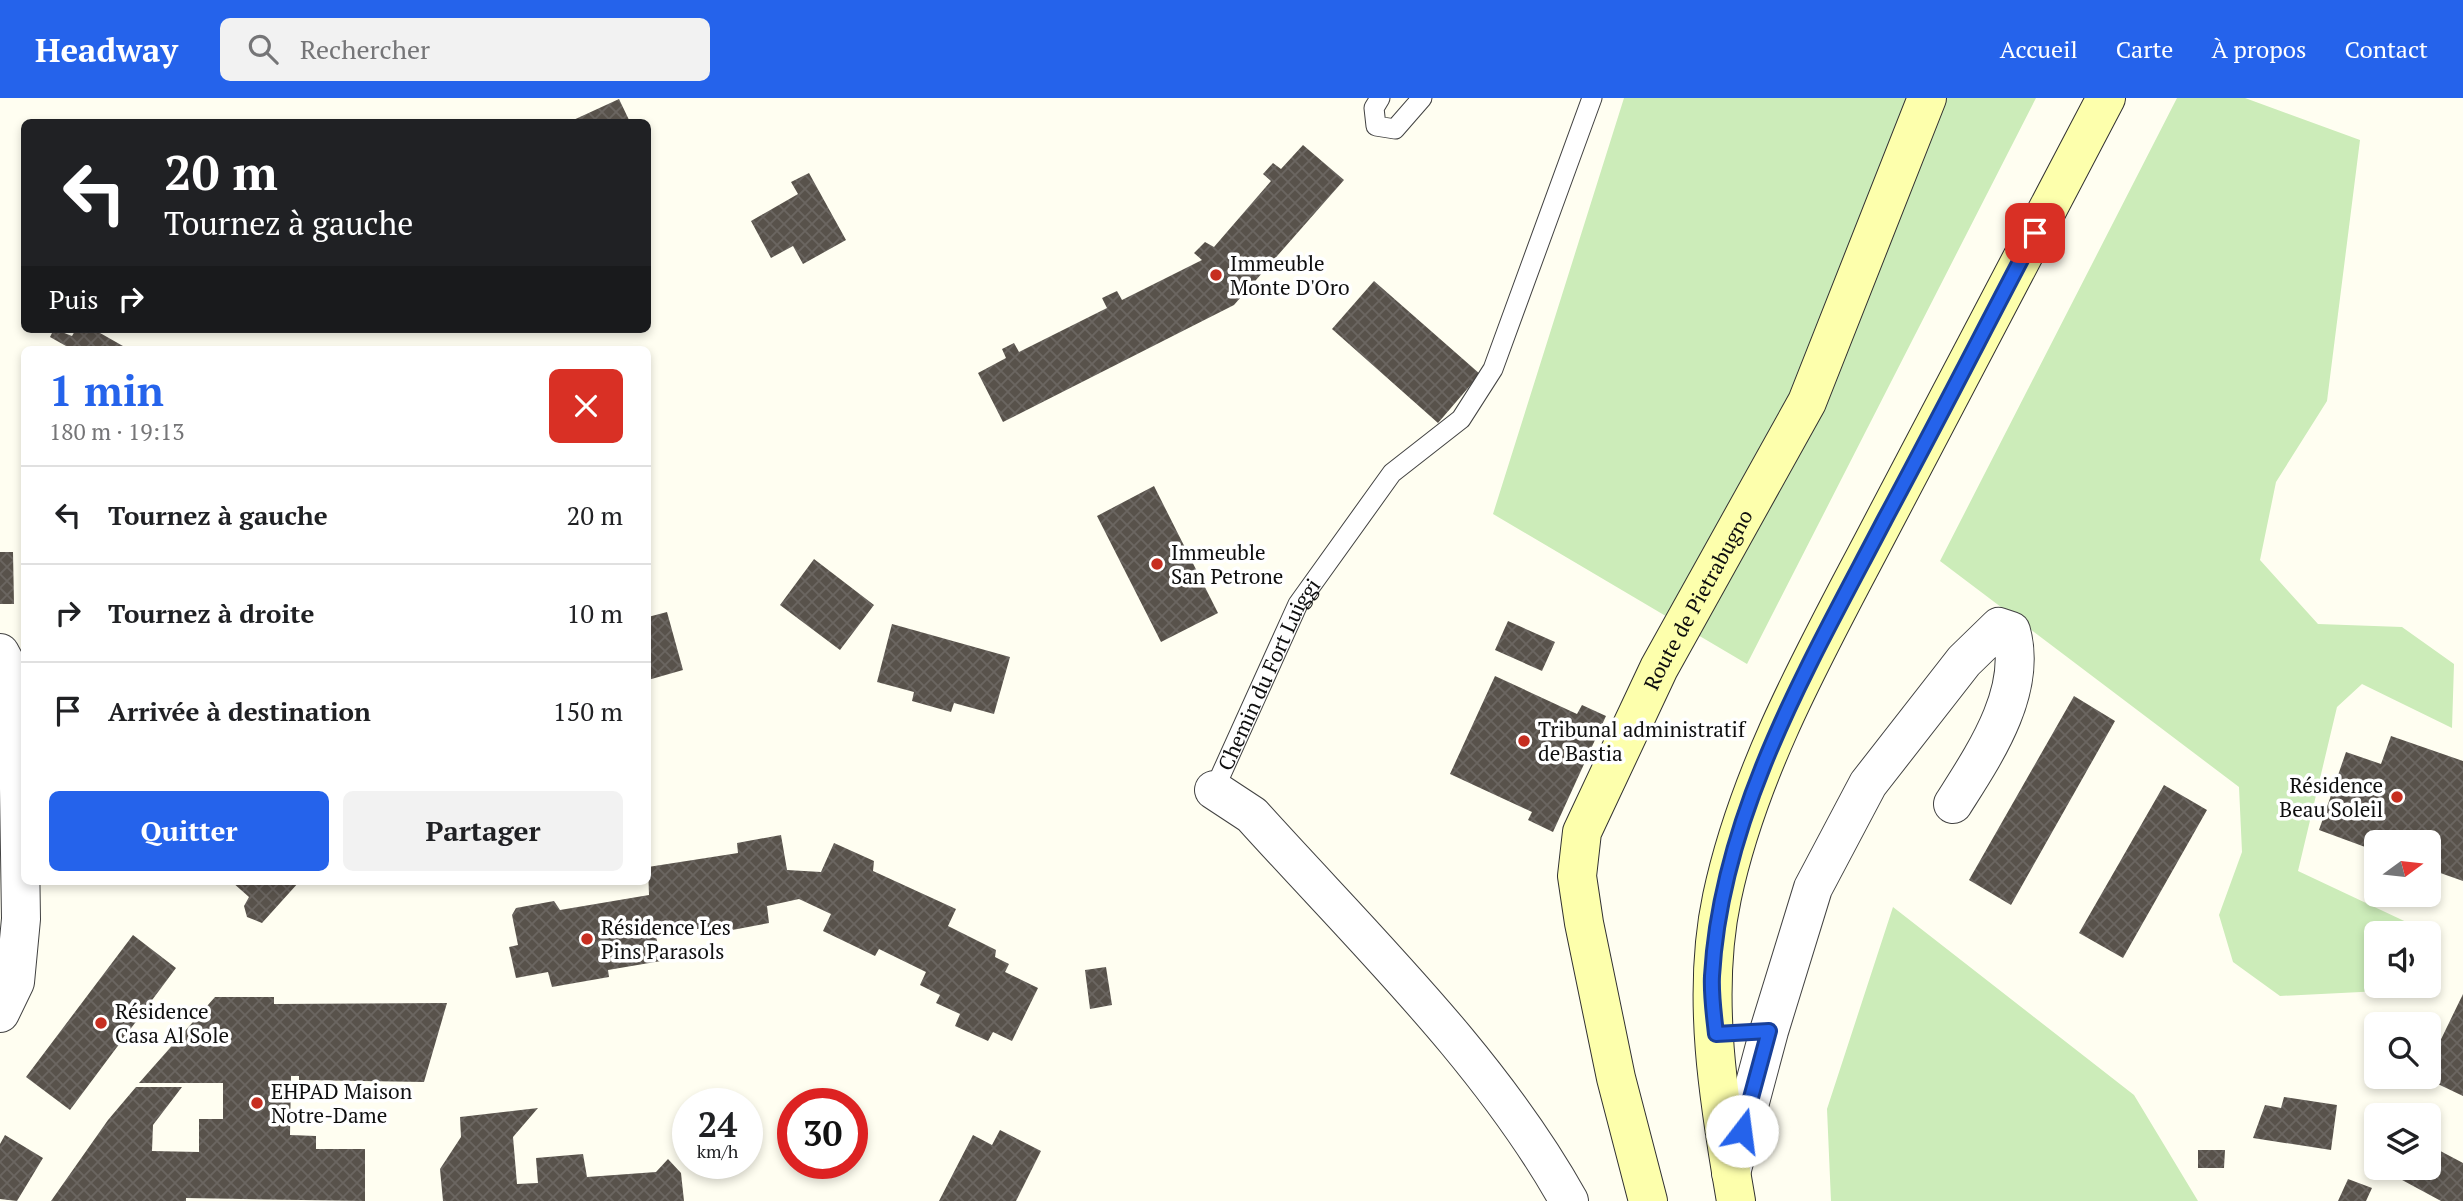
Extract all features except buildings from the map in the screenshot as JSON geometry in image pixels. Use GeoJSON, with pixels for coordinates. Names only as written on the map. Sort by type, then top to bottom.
{"type":"FeatureCollection","features":[{"type":"Feature","properties":{"kind":"main road","name":"Route de Pietrabugno"},"geometry":{"type":"LineString","coordinates":[[1648,1201],[1616,1078],[1584,923],[1577,876],[1582,832],[1659,668],[1807,402],[1927,98]]}},
{"type":"Feature","properties":{"kind":"main road"},"geometry":{"type":"LineString","coordinates":[[1734,1187],[1712,978],[1722,898],[1744,820],[1783,723],[1830,625],[2106,98]]}},
{"type":"Feature","properties":{"kind":"street"},"geometry":{"type":"LineString","coordinates":[[1734,1187],[1769,1031],[1813,888],[1868,784],[1964,661],[1999,626],[2011,631],[2016,650],[2011,691],[1986,752],[1953,804]]}},
{"type":"Feature","properties":{"kind":"street"},"geometry":{"type":"LineString","coordinates":[[0,653],[7,666],[18,723],[21,870]]}},
{"type":"Feature","properties":{"kind":"street","name":"Chemin du Fort Luiggi"},"geometry":{"type":"LineString","coordinates":[[1214,790],[1252,815],[1482,1070],[1542,1153],[1569,1201]]}},
{"type":"Feature","properties":{"kind":"street"},"geometry":{"type":"LineString","coordinates":[[0,1013],[15,982],[22,919],[21,885]]}},
{"type":"Feature","properties":{"kind":"street"},"geometry":{"type":"LineString","coordinates":[[1716,1034],[1769,1031]]}},
{"type":"Feature","properties":{"kind":"lane"},"geometry":{"type":"LineString","coordinates":[[1380,98],[1374,108],[1376,126],[1395,129],[1422,98]]}},
{"type":"Feature","properties":{"kind":"lane","name":"Chemin du Fort Luiggi"},"geometry":{"type":"LineString","coordinates":[[1214,790],[1298,604],[1392,474],[1461,419],[1493,369],[1592,98]]}},
{"type":"Feature","properties":{"kind":"green space"},"geometry":{"type":"Polygon","coordinates":[[[1624,98],[2036,98],[1747,664],[1493,514],[1624,98]]]}},
{"type":"Feature","properties":{"kind":"green space"},"geometry":{"type":"Polygon","coordinates":[[[2177,98],[2245,98],[2360,140],[2327,401],[2276,482],[2260,560],[2318,624],[2402,627],[2454,664],[2452,728],[2362,684],[2337,707],[2298,871],[2364,902],[2364,907],[2374,907],[2404,921],[2364,921],[2364,992],[2280,996],[2233,962],[2219,915],[2242,852],[2239,787],[1940,561],[2177,98]]]}},
{"type":"Feature","properties":{"kind":"green space"},"geometry":{"type":"Polygon","coordinates":[[[1893,907],[2134,1095],[2198,1201],[1831,1201],[1827,1109],[1893,907]]]}},
{"type":"Feature","properties":{"kind":"place","name":"Immeuble Monte D'Oro"},"geometry":{"type":"Point","coordinates":[1216,275]}},
{"type":"Feature","properties":{"kind":"place","name":"Immeuble San Petrone"},"geometry":{"type":"Point","coordinates":[1157,564]}},
{"type":"Feature","properties":{"kind":"place","name":"Tribunal administratif de Bastia"},"geometry":{"type":"Point","coordinates":[1524,741]}},
{"type":"Feature","properties":{"kind":"place","name":"Résidence Beau Soleil"},"geometry":{"type":"Point","coordinates":[2397,797]}},
{"type":"Feature","properties":{"kind":"place","name":"Résidence Les Pins Parasols"},"geometry":{"type":"Point","coordinates":[587,939]}},
{"type":"Feature","properties":{"kind":"place","name":"Résidence Casa Al Sole"},"geometry":{"type":"Point","coordinates":[101,1023]}},
{"type":"Feature","properties":{"kind":"place","name":"EHPAD Maison Notre-Dame"},"geometry":{"type":"Point","coordinates":[257,1103]}},
{"type":"Feature","properties":{"kind":"route"},"geometry":{"type":"LineString","coordinates":[[1742,1131],[1769,1031],[1716,1034],[1712,978],[1722,898],[1744,820],[1783,723],[1830,625],[2035,233]]}}]}
